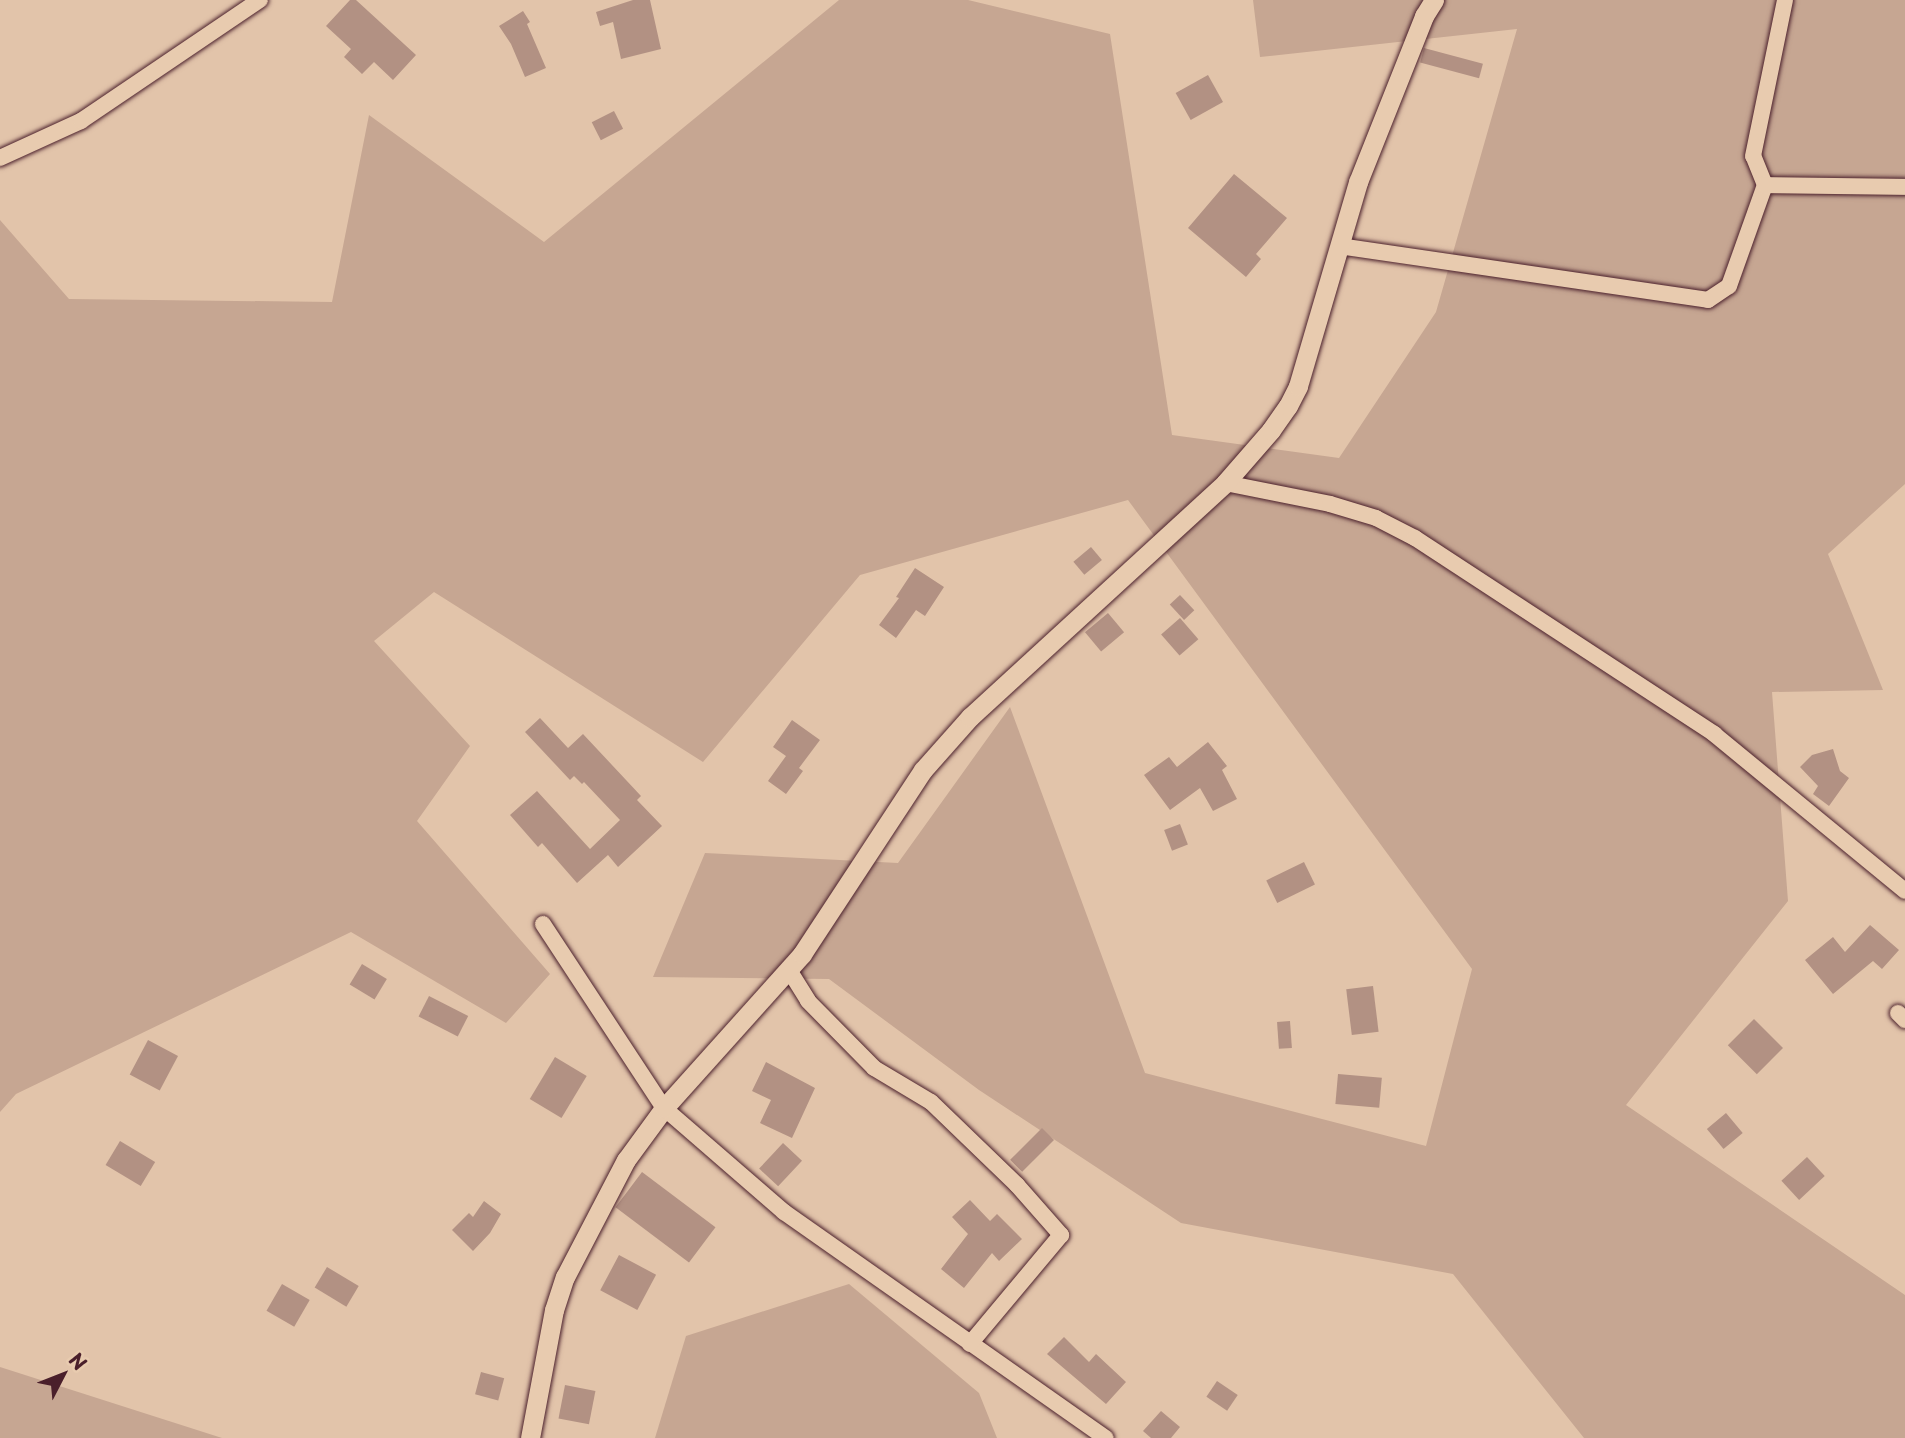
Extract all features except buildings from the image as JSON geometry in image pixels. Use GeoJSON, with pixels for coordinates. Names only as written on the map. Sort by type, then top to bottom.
{"type":"FeatureCollection","features":[{"type":"Feature","properties":{"kind":"street"},"geometry":{"type":"LineString","coordinates":[[229,0],[239,13]]}},
{"type":"Feature","properties":{"kind":"street"},"geometry":{"type":"LineString","coordinates":[[0,158],[81,121],[260,0]]}},
{"type":"Feature","properties":{"kind":"street"},"geometry":{"type":"LineString","coordinates":[[530,1438],[554,1310],[565,1277],[626,1160],[664,1108],[789,970],[923,770],[962,725],[1225,483],[1271,430],[1298,386],[1358,182],[1424,16],[1434,0]]}},
{"type":"Feature","properties":{"kind":"street"},"geometry":{"type":"LineString","coordinates":[[1339,246],[1708,300],[1729,286],[1765,185],[1754,156],[1785,0]]}},
{"type":"Feature","properties":{"kind":"street"},"geometry":{"type":"LineString","coordinates":[[1765,185],[1905,187]]}},
{"type":"Feature","properties":{"kind":"street"},"geometry":{"type":"LineString","coordinates":[[1225,483],[1330,504],[1376,517],[1416,538],[1714,734],[1905,891]]}},
{"type":"Feature","properties":{"kind":"street"},"geometry":{"type":"LineString","coordinates":[[543,924],[664,1108],[784,1212],[1105,1438]]}},
{"type":"Feature","properties":{"kind":"street"},"geometry":{"type":"LineString","coordinates":[[789,970],[808,1001],[874,1068],[931,1102],[1017,1185],[1061,1235],[970,1344]]}},
{"type":"Feature","properties":{"kind":"shaded area"},"geometry":{"type":"Polygon","coordinates":[[[839,0],[968,0],[1110,34],[1172,435],[1339,458],[1436,312],[1517,29],[1260,57],[1253,0],[1905,0],[1905,484],[1828,554],[1883,690],[1772,692],[1788,901],[1626,1105],[1905,1295],[1905,1438],[1584,1438],[1453,1274],[1181,1223],[979,1090],[829,979],[653,977],[705,853],[898,863],[1010,707],[1145,1073],[1426,1146],[1472,969],[1128,500],[860,575],[703,762],[434,592],[374,641],[470,746],[417,821],[550,974],[506,1023],[351,932],[16,1094],[0,1112],[0,220],[69,299],[332,302],[369,115],[544,242],[839,0]]]}},
{"type":"Feature","properties":{"kind":"shaded area"},"geometry":{"type":"Polygon","coordinates":[[[849,1284],[979,1393],[997,1438],[655,1438],[686,1336],[849,1284]]]}},
{"type":"Feature","properties":{"kind":"shaded area"},"geometry":{"type":"Polygon","coordinates":[[[0,1367],[222,1438],[0,1438],[0,1367]]]}}]}
